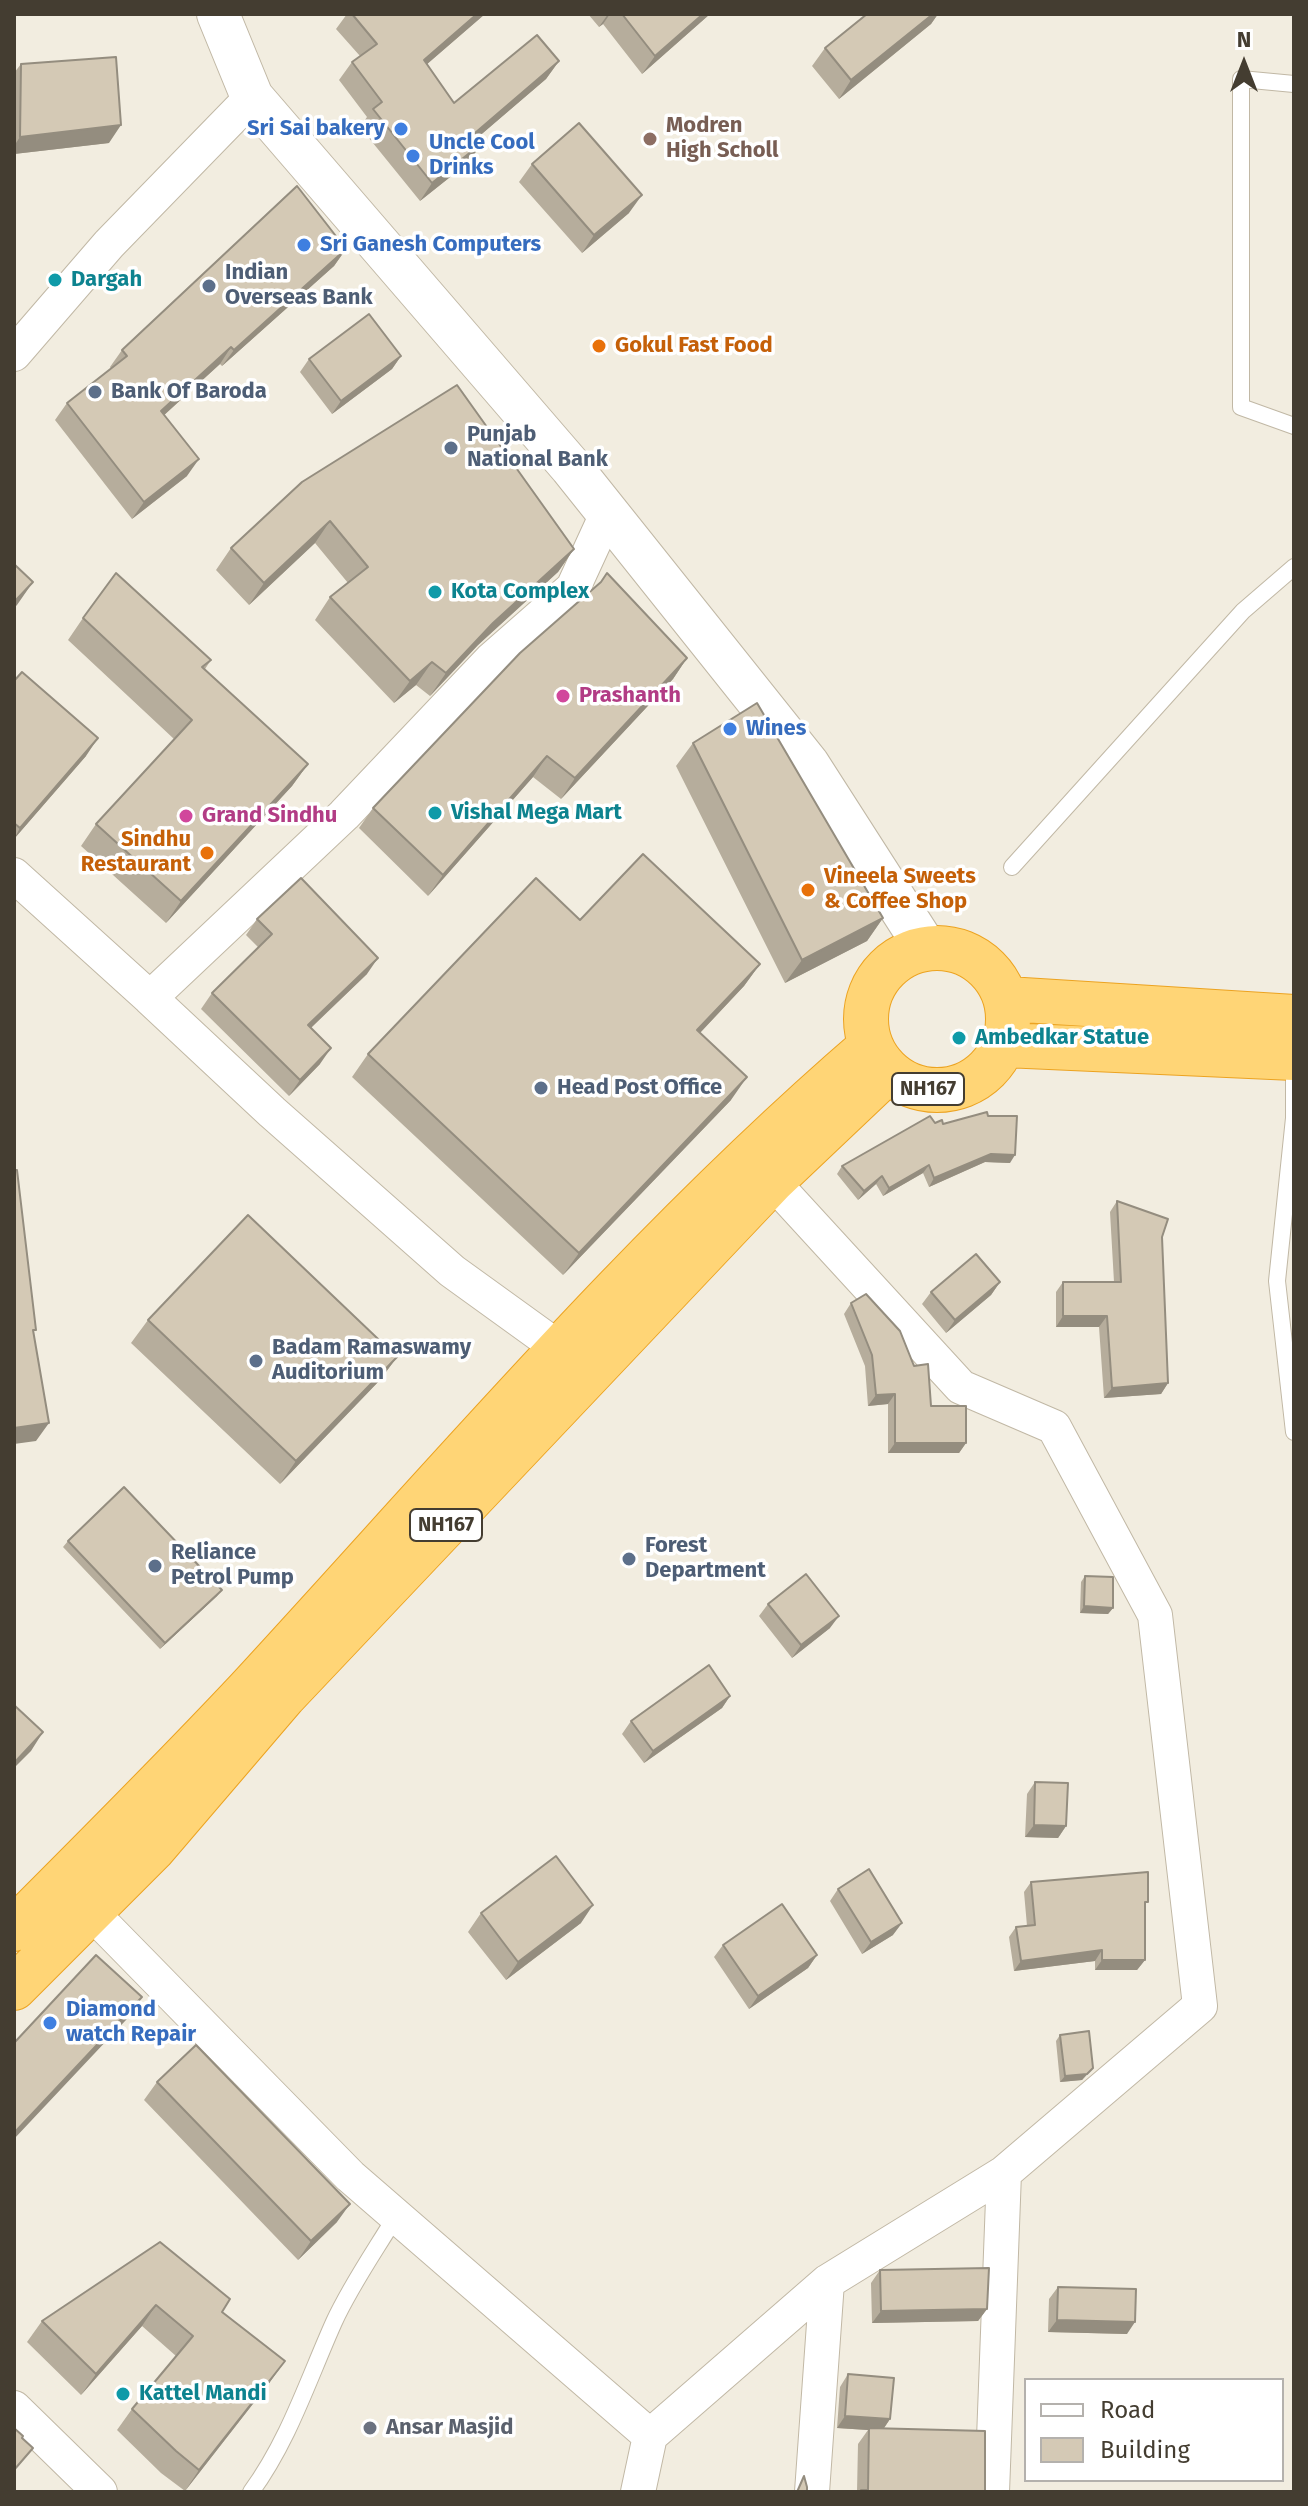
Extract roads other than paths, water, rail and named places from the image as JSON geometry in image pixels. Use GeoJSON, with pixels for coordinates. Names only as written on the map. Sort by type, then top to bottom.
{"type":"FeatureCollection","features":[{"type":"Feature","properties":{"kind":"highway"},"geometry":{"type":"LineString","coordinates":[[880,1058],[866,1026],[867,1004],[875,984],[896,961],[926,948],[947,948],[976,959],[998,981],[1007,999],[1009,1023],[1005,1045],[1294,1058]]}},
{"type":"Feature","properties":{"kind":"highway"},"geometry":{"type":"LineString","coordinates":[[1007,999],[1294,1017]]}},
{"type":"Feature","properties":{"kind":"highway","name":"NH167"},"geometry":{"type":"LineString","coordinates":[[880,1058],[907,1084],[930,1090],[953,1089],[984,1073],[1005,1045]]}},
{"type":"Feature","properties":{"kind":"highway","name":"NH167"},"geometry":{"type":"LineString","coordinates":[[14,1988],[153,1849],[284,1696],[772,1181],[880,1058]]}},
{"type":"Feature","properties":{"kind":"highway","name":"NH167"},"geometry":{"type":"LineString","coordinates":[[14,1929],[245,1693],[560,1349],[769,1136],[880,1058]]}},
{"type":"Feature","properties":{"kind":"street"},"geometry":{"type":"LineString","coordinates":[[216,14],[252,97],[561,455],[808,764],[926,948]]}},
{"type":"Feature","properties":{"kind":"street"},"geometry":{"type":"LineString","coordinates":[[14,354],[109,244],[252,97]]}},
{"type":"Feature","properties":{"kind":"street"},"geometry":{"type":"LineString","coordinates":[[150,998],[344,815],[492,659],[573,588],[607,514]]}},
{"type":"Feature","properties":{"kind":"street"},"geometry":{"type":"LineString","coordinates":[[14,875],[272,1112],[452,1271],[560,1349]]}},
{"type":"Feature","properties":{"kind":"street"},"geometry":{"type":"LineString","coordinates":[[638,2492],[650,2436],[827,2282],[1004,2173],[1200,2006],[1155,1615],[1054,1427],[961,1387],[772,1181]]}},
{"type":"Feature","properties":{"kind":"street"},"geometry":{"type":"LineString","coordinates":[[90,1911],[350,2176],[650,2436]]}},
{"type":"Feature","properties":{"kind":"street"},"geometry":{"type":"LineString","coordinates":[[992,2492],[1004,2173]]}},
{"type":"Feature","properties":{"kind":"street"},"geometry":{"type":"LineString","coordinates":[[812,2492],[827,2282]]}},
{"type":"Feature","properties":{"kind":"street"},"geometry":{"type":"LineString","coordinates":[[14,2408],[100,2492]]}},
{"type":"Feature","properties":{"kind":"lane"},"geometry":{"type":"LineString","coordinates":[[1294,84],[1241,79],[1241,407],[1294,426]]}},
{"type":"Feature","properties":{"kind":"lane"},"geometry":{"type":"LineString","coordinates":[[1012,867],[1243,611],[1294,567]]}},
{"type":"Feature","properties":{"kind":"lane"},"geometry":{"type":"LineString","coordinates":[[1294,1058],[1294,1118],[1277,1281],[1294,1432]]}},
{"type":"Feature","properties":{"kind":"lane"},"geometry":{"type":"LineString","coordinates":[[251,2492],[267,2470],[298,2411],[337,2317],[396,2216]]}},
{"type":"Feature","properties":{"kind":"place","name":"Sri Sai bakery"},"geometry":{"type":"Point","coordinates":[401,129]}},
{"type":"Feature","properties":{"kind":"place","name":"Modren High Scholl"},"geometry":{"type":"Point","coordinates":[650,139]}},
{"type":"Feature","properties":{"kind":"place","name":"Uncle Cool Drinks"},"geometry":{"type":"Point","coordinates":[413,156]}},
{"type":"Feature","properties":{"kind":"place","name":"Sri Ganesh Computers"},"geometry":{"type":"Point","coordinates":[304,245]}},
{"type":"Feature","properties":{"kind":"place","name":"Dargah"},"geometry":{"type":"Point","coordinates":[55,280]}},
{"type":"Feature","properties":{"kind":"place","name":"Indian Overseas Bank"},"geometry":{"type":"Point","coordinates":[209,286]}},
{"type":"Feature","properties":{"kind":"place","name":"Gokul Fast Food"},"geometry":{"type":"Point","coordinates":[599,346]}},
{"type":"Feature","properties":{"kind":"place","name":"Bank Of Baroda"},"geometry":{"type":"Point","coordinates":[95,392]}},
{"type":"Feature","properties":{"kind":"place","name":"Punjab National Bank"},"geometry":{"type":"Point","coordinates":[451,448]}},
{"type":"Feature","properties":{"kind":"place","name":"Kota Complex"},"geometry":{"type":"Point","coordinates":[435,592]}},
{"type":"Feature","properties":{"kind":"place","name":"Prashanth"},"geometry":{"type":"Point","coordinates":[563,696]}},
{"type":"Feature","properties":{"kind":"place","name":"Wines"},"geometry":{"type":"Point","coordinates":[730,729]}},
{"type":"Feature","properties":{"kind":"place","name":"Vishal Mega Mart"},"geometry":{"type":"Point","coordinates":[435,813]}},
{"type":"Feature","properties":{"kind":"place","name":"Grand Sindhu"},"geometry":{"type":"Point","coordinates":[186,816]}},
{"type":"Feature","properties":{"kind":"place","name":"Sindhu Restaurant"},"geometry":{"type":"Point","coordinates":[207,853]}},
{"type":"Feature","properties":{"kind":"place","name":"Vineela Sweets & Coffee Shop"},"geometry":{"type":"Point","coordinates":[808,890]}},
{"type":"Feature","properties":{"kind":"place","name":"Ambedkar Statue"},"geometry":{"type":"Point","coordinates":[959,1038]}},
{"type":"Feature","properties":{"kind":"place","name":"Head Post Office"},"geometry":{"type":"Point","coordinates":[541,1088]}},
{"type":"Feature","properties":{"kind":"place","name":"Badam Ramaswamy Auditorium"},"geometry":{"type":"Point","coordinates":[256,1361]}},
{"type":"Feature","properties":{"kind":"place","name":"Forest Department"},"geometry":{"type":"Point","coordinates":[629,1559]}},
{"type":"Feature","properties":{"kind":"place","name":"Reliance Petrol Pump"},"geometry":{"type":"Point","coordinates":[155,1566]}},
{"type":"Feature","properties":{"kind":"place","name":"Diamond watch Repair"},"geometry":{"type":"Point","coordinates":[50,2023]}},
{"type":"Feature","properties":{"kind":"place","name":"Kattel Mandi"},"geometry":{"type":"Point","coordinates":[123,2394]}},
{"type":"Feature","properties":{"kind":"place","name":"Ansar Masjid"},"geometry":{"type":"Point","coordinates":[370,2428]}}]}
